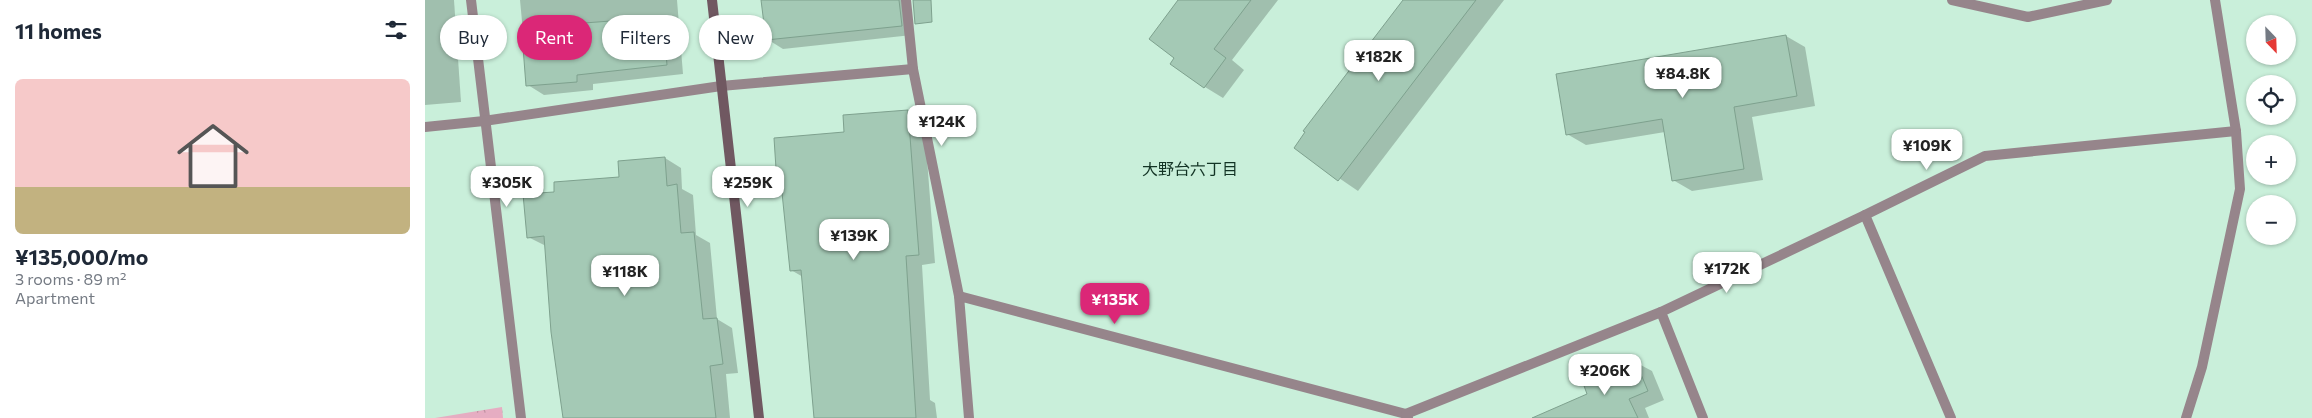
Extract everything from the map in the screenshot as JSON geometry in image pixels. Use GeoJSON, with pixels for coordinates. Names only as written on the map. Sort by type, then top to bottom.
{"type":"FeatureCollection","features":[{"type":"Feature","properties":{"kind":"street"},"geometry":{"type":"LineString","coordinates":[[471,0],[521,418]]}},
{"type":"Feature","properties":{"kind":"street"},"geometry":{"type":"LineString","coordinates":[[712,0],[759,418]]}},
{"type":"Feature","properties":{"kind":"street"},"geometry":{"type":"LineString","coordinates":[[906,0],[913,69],[959,296],[969,418]]}},
{"type":"Feature","properties":{"kind":"street"},"geometry":{"type":"LineString","coordinates":[[1952,0],[1994,5],[2028,17],[2107,0]]}},
{"type":"Feature","properties":{"kind":"street"},"geometry":{"type":"LineString","coordinates":[[2186,418],[2202,367],[2240,189],[2236,131],[2215,0]]}},
{"type":"Feature","properties":{"kind":"street"},"geometry":{"type":"LineString","coordinates":[[425,127],[484,121],[721,86],[913,69]]}},
{"type":"Feature","properties":{"kind":"street"},"geometry":{"type":"LineString","coordinates":[[959,296],[1407,416],[1661,312],[1985,156],[2236,131]]}},
{"type":"Feature","properties":{"kind":"street"},"geometry":{"type":"LineString","coordinates":[[1865,215],[1951,418]]}},
{"type":"Feature","properties":{"kind":"street"},"geometry":{"type":"LineString","coordinates":[[1661,312],[1703,418]]}},
{"type":"Feature","properties":{"kind":"green space"},"geometry":{"type":"Polygon","coordinates":[[[502,407],[503,418],[435,418],[502,407]]]}},
{"type":"Feature","properties":{"kind":"building"},"geometry":{"type":"Polygon","coordinates":[[[761,0],[899,0],[902,26],[772,39],[772,15],[763,15],[761,0]]]}},
{"type":"Feature","properties":{"kind":"building"},"geometry":{"type":"Polygon","coordinates":[[[913,0],[931,0],[932,22],[915,24],[913,0]]]}},
{"type":"Feature","properties":{"kind":"building"},"geometry":{"type":"Polygon","coordinates":[[[1178,0],[1251,0],[1214,49],[1226,58],[1204,88],[1170,64],[1174,58],[1149,39],[1178,0]]]}},
{"type":"Feature","properties":{"kind":"building"},"geometry":{"type":"Polygon","coordinates":[[[1403,0],[1476,0],[1338,181],[1294,148],[1305,132],[1303,131],[1403,0]]]}},
{"type":"Feature","properties":{"kind":"building"},"geometry":{"type":"Polygon","coordinates":[[[592,22],[602,22],[602,60],[667,60],[667,65],[577,75],[577,82],[526,86],[524,60],[592,60],[592,22]]]}},
{"type":"Feature","properties":{"kind":"building"},"geometry":{"type":"Polygon","coordinates":[[[1786,35],[1797,96],[1734,107],[1744,169],[1672,181],[1662,119],[1566,135],[1556,74],[1786,35]]]}},
{"type":"Feature","properties":{"kind":"building"},"geometry":{"type":"Polygon","coordinates":[[[908,110],[919,255],[906,256],[916,418],[814,418],[801,270],[790,271],[781,183],[777,184],[774,138],[844,132],[843,115],[908,110]]]}},
{"type":"Feature","properties":{"kind":"building"},"geometry":{"type":"Polygon","coordinates":[[[665,157],[667,186],[677,184],[681,233],[694,232],[703,319],[717,318],[723,364],[710,366],[716,418],[563,418],[551,332],[544,236],[527,238],[523,194],[554,192],[554,182],[619,177],[618,161],[665,157]]]}},
{"type":"Feature","properties":{"kind":"building"},"geometry":{"type":"Polygon","coordinates":[[[1635,360],[1648,391],[1629,399],[1638,418],[1532,418],[1587,394],[1583,383],[1635,360]]]}},
{"type":"Feature","properties":{"kind":"district","name":"大野台六丁目"},"geometry":{"type":"Point","coordinates":[1190,168]}}]}
